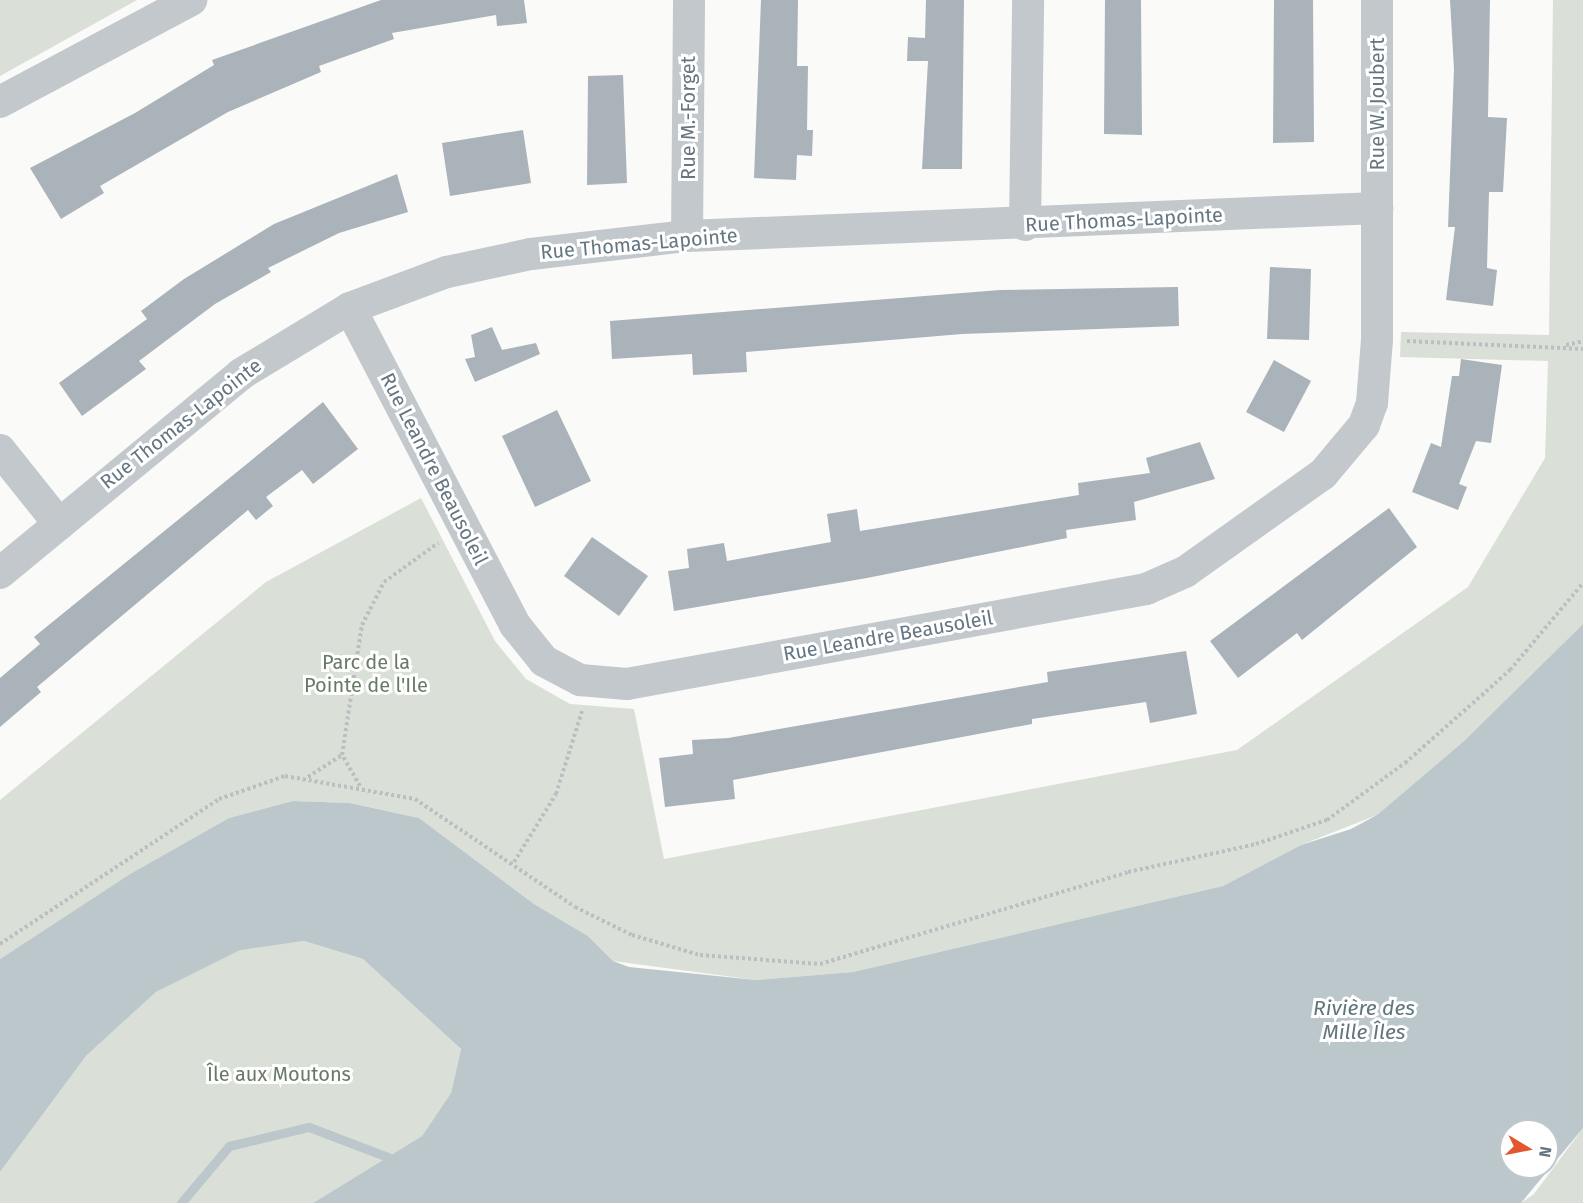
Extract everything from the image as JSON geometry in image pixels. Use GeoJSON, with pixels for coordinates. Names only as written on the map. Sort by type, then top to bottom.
{"type":"FeatureCollection","features":[{"type":"Feature","properties":{"kind":"street"},"geometry":{"type":"LineString","coordinates":[[0,102],[191,0]]}},
{"type":"Feature","properties":{"kind":"street","name":"Rue M.-Forget"},"geometry":{"type":"LineString","coordinates":[[687,236],[689,0]]}},
{"type":"Feature","properties":{"kind":"street"},"geometry":{"type":"LineString","coordinates":[[1025,225],[1028,0]]}},
{"type":"Feature","properties":{"kind":"street","name":"Rue W. Joubert"},"geometry":{"type":"LineString","coordinates":[[1377,0],[1377,208]]}},
{"type":"Feature","properties":{"kind":"street","name":"Rue Thomas-Lapointe"},"geometry":{"type":"LineString","coordinates":[[0,573],[241,374],[350,308],[409,284],[477,265],[687,236],[1025,225],[1377,208]]}},
{"type":"Feature","properties":{"kind":"street","name":"Rue Leandre Beausoleil"},"geometry":{"type":"LineString","coordinates":[[350,308],[529,645],[544,661],[580,680],[627,684],[1120,594],[1185,572],[1323,474],[1364,425],[1376,374],[1377,208]]}},
{"type":"Feature","properties":{"kind":"street"},"geometry":{"type":"LineString","coordinates":[[0,450],[58,524]]}},
{"type":"Feature","properties":{"kind":"path"},"geometry":{"type":"LineString","coordinates":[[1400,340],[1583,348]]}},
{"type":"Feature","properties":{"kind":"path"},"geometry":{"type":"LineString","coordinates":[[1563,346],[1583,341]]}},
{"type":"Feature","properties":{"kind":"path"},"geometry":{"type":"LineString","coordinates":[[361,786],[342,755],[362,625],[371,600],[398,568],[443,540]]}},
{"type":"Feature","properties":{"kind":"path"},"geometry":{"type":"LineString","coordinates":[[0,944],[219,799],[276,779],[305,778],[361,786],[415,798],[608,926],[662,946],[794,964],[850,957],[1128,872],[1256,844],[1327,820],[1405,763],[1510,670],[1583,583]]}},
{"type":"Feature","properties":{"kind":"path"},"geometry":{"type":"LineString","coordinates":[[514,862],[556,794],[583,708]]}},
{"type":"Feature","properties":{"kind":"path"},"geometry":{"type":"LineString","coordinates":[[305,778],[342,755]]}},
{"type":"Feature","properties":{"kind":"green space"},"geometry":{"type":"Polygon","coordinates":[[[0,0],[137,0],[0,76],[0,0]]]}},
{"type":"Feature","properties":{"kind":"green space","name":"Parc de la Pointe de l'Ile"},"geometry":{"type":"Polygon","coordinates":[[[1553,0],[1583,0],[1583,624],[1464,741],[1377,815],[1301,845],[1223,886],[853,972],[756,980],[613,961],[588,936],[534,904],[419,818],[350,803],[293,801],[229,818],[130,874],[0,959],[0,800],[266,582],[421,498],[495,641],[526,679],[570,704],[634,709],[664,859],[1237,750],[1468,587],[1545,458],[1548,361],[1400,357],[1401,332],[1549,335],[1553,0]]]}},
{"type":"Feature","properties":{"kind":"green space","name":"Île aux Moutons"},"geometry":{"type":"Polygon","coordinates":[[[304,941],[363,959],[461,1049],[451,1093],[422,1136],[313,1203],[0,1203],[0,1172],[86,1056],[156,992],[240,949],[304,941]]]}},
{"type":"Feature","properties":{"kind":"green space"},"geometry":{"type":"Polygon","coordinates":[[[1583,1128],[1583,1203],[1521,1203],[1534,1194],[1545,1179],[1559,1179],[1559,1160],[1583,1128]]]}},
{"type":"Feature","properties":{"kind":"water","name":"Rivière des Mille Îles"},"geometry":{"type":"Polygon","coordinates":[[[1583,624],[1583,1128],[1559,1157],[1559,1119],[1499,1119],[1499,1179],[1541,1179],[1521,1203],[313,1203],[422,1136],[451,1093],[461,1049],[363,959],[304,941],[240,950],[156,992],[86,1056],[0,1172],[0,959],[130,874],[229,818],[293,801],[350,803],[419,818],[534,904],[588,936],[613,961],[629,967],[756,980],[853,972],[1223,886],[1301,845],[1351,829],[1377,815],[1464,741],[1583,624]]]}},
{"type":"Feature","properties":{"kind":"building"},"geometry":{"type":"Polygon","coordinates":[[[381,0],[524,0],[527,23],[497,26],[496,15],[392,33],[394,39],[319,66],[321,72],[228,112],[100,186],[104,193],[61,219],[30,168],[135,113],[214,65],[212,60],[381,0]]]}},
{"type":"Feature","properties":{"kind":"building"},"geometry":{"type":"Polygon","coordinates":[[[761,0],[798,0],[797,66],[808,66],[807,130],[813,130],[812,156],[797,155],[796,180],[754,178],[761,0]]]}},
{"type":"Feature","properties":{"kind":"building"},"geometry":{"type":"Polygon","coordinates":[[[926,0],[964,0],[962,169],[922,169],[928,61],[907,61],[908,37],[925,38],[926,0]]]}},
{"type":"Feature","properties":{"kind":"building"},"geometry":{"type":"Polygon","coordinates":[[[1105,0],[1141,0],[1142,135],[1104,134],[1105,0]]]}},
{"type":"Feature","properties":{"kind":"building"},"geometry":{"type":"Polygon","coordinates":[[[1274,0],[1313,0],[1314,142],[1273,143],[1274,0]]]}},
{"type":"Feature","properties":{"kind":"building"},"geometry":{"type":"Polygon","coordinates":[[[1450,0],[1490,0],[1488,117],[1507,118],[1503,192],[1489,192],[1487,268],[1497,270],[1493,306],[1446,300],[1455,227],[1448,227],[1454,69],[1450,0]]]}},
{"type":"Feature","properties":{"kind":"building"},"geometry":{"type":"Polygon","coordinates":[[[623,75],[627,183],[587,185],[588,76],[623,75]]]}},
{"type":"Feature","properties":{"kind":"building"},"geometry":{"type":"Polygon","coordinates":[[[523,130],[531,183],[450,196],[442,143],[523,130]]]}},
{"type":"Feature","properties":{"kind":"building"},"geometry":{"type":"Polygon","coordinates":[[[397,174],[408,212],[339,233],[268,268],[271,272],[215,304],[139,361],[146,369],[82,416],[59,383],[147,319],[141,311],[184,279],[274,224],[397,174]]]}},
{"type":"Feature","properties":{"kind":"building"},"geometry":{"type":"Polygon","coordinates":[[[1270,267],[1311,269],[1309,340],[1267,339],[1270,267]]]}},
{"type":"Feature","properties":{"kind":"building"},"geometry":{"type":"Polygon","coordinates":[[[1178,287],[1179,326],[962,334],[746,352],[747,372],[693,375],[692,354],[612,359],[610,321],[1000,290],[1178,287]]]}},
{"type":"Feature","properties":{"kind":"building"},"geometry":{"type":"Polygon","coordinates":[[[492,327],[502,350],[536,343],[540,354],[475,382],[465,359],[475,357],[471,335],[492,327]]]}},
{"type":"Feature","properties":{"kind":"building"},"geometry":{"type":"Polygon","coordinates":[[[1461,359],[1502,365],[1491,443],[1476,441],[1459,484],[1467,487],[1458,510],[1412,492],[1431,443],[1441,447],[1452,376],[1459,376],[1461,359]]]}},
{"type":"Feature","properties":{"kind":"building"},"geometry":{"type":"Polygon","coordinates":[[[1274,360],[1311,381],[1284,432],[1246,412],[1274,360]]]}},
{"type":"Feature","properties":{"kind":"building"},"geometry":{"type":"Polygon","coordinates":[[[323,402],[358,449],[313,484],[302,470],[266,497],[273,506],[256,520],[248,510],[37,687],[41,692],[0,727],[0,678],[40,644],[34,637],[323,402]]]}},
{"type":"Feature","properties":{"kind":"building"},"geometry":{"type":"Polygon","coordinates":[[[557,410],[591,481],[535,507],[502,436],[557,410]]]}},
{"type":"Feature","properties":{"kind":"building"},"geometry":{"type":"Polygon","coordinates":[[[1200,442],[1215,479],[1134,502],[1136,520],[1066,530],[1067,538],[867,578],[674,611],[668,571],[689,568],[687,549],[724,543],[727,561],[831,542],[827,514],[857,509],[860,531],[1079,495],[1078,483],[1150,473],[1146,458],[1200,442]]]}},
{"type":"Feature","properties":{"kind":"building"},"geometry":{"type":"Polygon","coordinates":[[[1389,508],[1417,547],[1302,640],[1297,633],[1238,678],[1210,641],[1389,508]]]}},
{"type":"Feature","properties":{"kind":"building"},"geometry":{"type":"Polygon","coordinates":[[[592,537],[648,576],[619,616],[564,576],[592,537]]]}},
{"type":"Feature","properties":{"kind":"building"},"geometry":{"type":"Polygon","coordinates":[[[1186,651],[1197,714],[1150,723],[1146,702],[1032,719],[1032,724],[733,780],[735,799],[665,807],[659,758],[693,754],[692,740],[728,738],[1048,682],[1047,672],[1186,651]]]}},
{"type":"Feature","properties":{"kind":"waterway"},"geometry":{"type":"LineString","coordinates":[[181,1203],[229,1146],[309,1127],[390,1158]]}}]}
